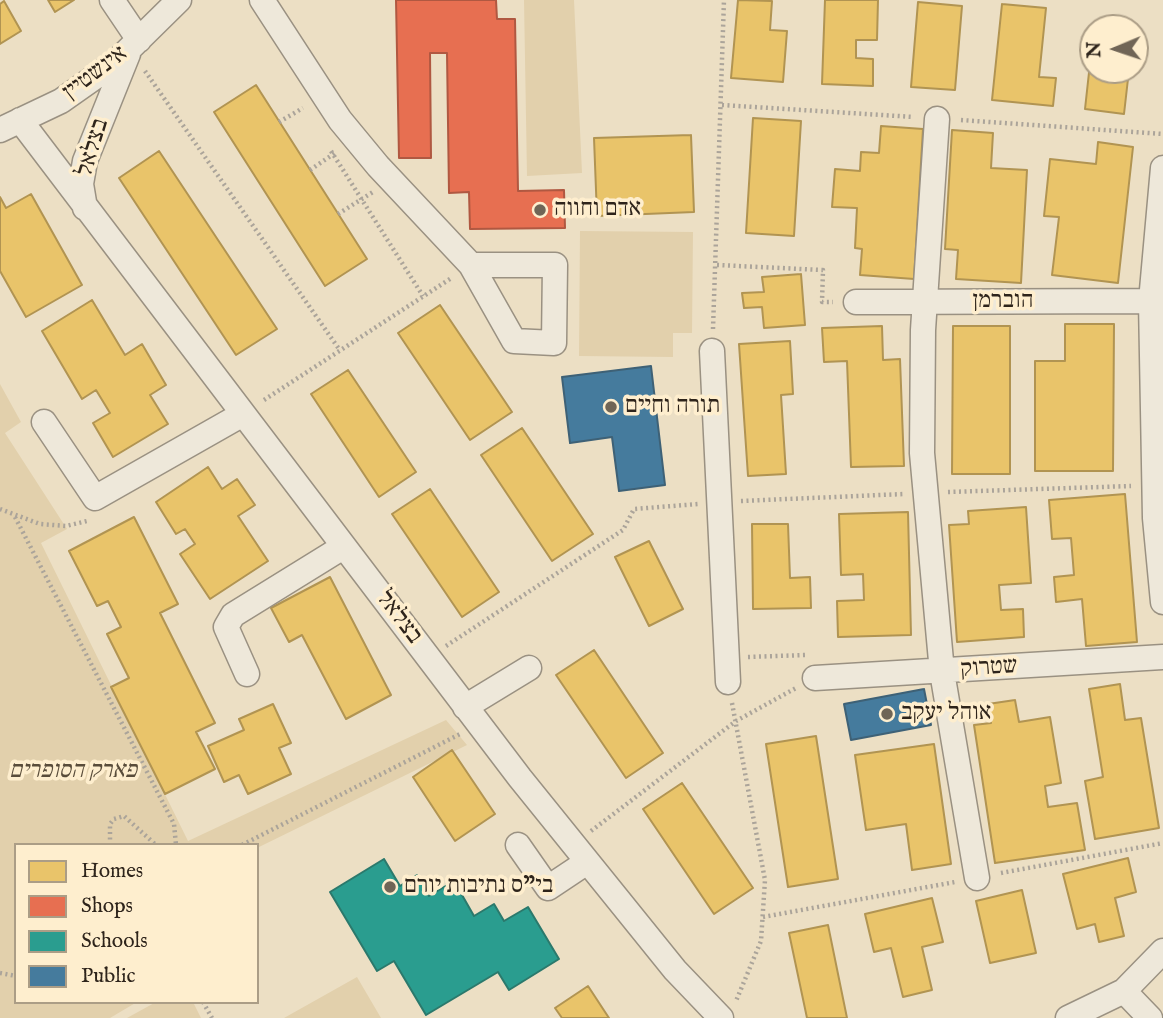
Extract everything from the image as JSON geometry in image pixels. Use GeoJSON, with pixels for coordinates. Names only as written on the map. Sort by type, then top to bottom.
{"type":"FeatureCollection","features":[{"type":"Feature","properties":{"kind":"street"},"geometry":{"type":"LineString","coordinates":[[112,0],[134,45]]}},
{"type":"Feature","properties":{"kind":"street","name":"אינשטיין"},"geometry":{"type":"LineString","coordinates":[[10,125],[61,101],[134,45],[179,0]]}},
{"type":"Feature","properties":{"kind":"street"},"geometry":{"type":"LineString","coordinates":[[262,0],[340,120],[378,166],[471,265]]}},
{"type":"Feature","properties":{"kind":"street","name":"בצלאל"},"geometry":{"type":"LineString","coordinates":[[85,209],[81,184],[85,161],[134,45]]}},
{"type":"Feature","properties":{"kind":"street"},"geometry":{"type":"LineString","coordinates":[[937,119],[926,302],[922,453],[942,672],[977,878]]}},
{"type":"Feature","properties":{"kind":"street","name":"בצלאל"},"geometry":{"type":"LineString","coordinates":[[10,125],[85,209],[472,716],[675,970],[728,1012]]}},
{"type":"Feature","properties":{"kind":"street"},"geometry":{"type":"LineString","coordinates":[[1163,168],[1160,228],[1151,301],[1158,437],[1155,518],[1163,602]]}},
{"type":"Feature","properties":{"kind":"street","name":"הוברמן"},"geometry":{"type":"LineString","coordinates":[[856,302],[1151,301]]}},
{"type":"Feature","properties":{"kind":"street"},"geometry":{"type":"LineString","coordinates":[[712,351],[727,670]]}},
{"type":"Feature","properties":{"kind":"street"},"geometry":{"type":"LineString","coordinates":[[44,422],[95,498],[243,414]]}},
{"type":"Feature","properties":{"kind":"street"},"geometry":{"type":"LineString","coordinates":[[247,674],[226,627],[233,615],[343,547]]}},
{"type":"Feature","properties":{"kind":"street","name":"שטרוק"},"geometry":{"type":"LineString","coordinates":[[815,678],[1163,657]]}},
{"type":"Feature","properties":{"kind":"street"},"geometry":{"type":"LineString","coordinates":[[472,716],[529,668]]}},
{"type":"Feature","properties":{"kind":"street"},"geometry":{"type":"LineString","coordinates":[[518,845],[548,888],[581,853]]}},
{"type":"Feature","properties":{"kind":"street"},"geometry":{"type":"LineString","coordinates":[[1068,1018],[1124,991],[1163,951]]}},
{"type":"Feature","properties":{"kind":"street"},"geometry":{"type":"LineString","coordinates":[[1124,991],[1150,1018]]}},
{"type":"Feature","properties":{"kind":"path"},"geometry":{"type":"LineString","coordinates":[[712,351],[724,0]]}},
{"type":"Feature","properties":{"kind":"path"},"geometry":{"type":"LineString","coordinates":[[134,45],[339,349]]}},
{"type":"Feature","properties":{"kind":"path"},"geometry":{"type":"LineString","coordinates":[[279,122],[303,108]]}},
{"type":"Feature","properties":{"kind":"path"},"geometry":{"type":"LineString","coordinates":[[310,170],[333,155]]}},
{"type":"Feature","properties":{"kind":"path"},"geometry":{"type":"LineString","coordinates":[[338,214],[361,199]]}},
{"type":"Feature","properties":{"kind":"path"},"geometry":{"type":"LineString","coordinates":[[243,414],[471,265]]}},
{"type":"Feature","properties":{"kind":"path"},"geometry":{"type":"LineString","coordinates":[[717,265],[823,270],[822,302],[856,302]]}},
{"type":"Feature","properties":{"kind":"path"},"geometry":{"type":"LineString","coordinates":[[428,657],[623,530],[634,509],[719,502]]}},
{"type":"Feature","properties":{"kind":"path"},"geometry":{"type":"LineString","coordinates":[[15,517],[174,824],[176,843]]}},
{"type":"Feature","properties":{"kind":"path"},"geometry":{"type":"LineString","coordinates":[[581,853],[736,721],[815,678],[816,655],[727,670],[736,721],[765,880],[761,941],[728,1012]]}},
{"type":"Feature","properties":{"kind":"path"},"geometry":{"type":"LineString","coordinates":[[246,843],[472,716]]}},
{"type":"Feature","properties":{"kind":"path"},"geometry":{"type":"LineString","coordinates":[[110,843],[110,824],[114,819],[124,816],[154,843]]}},
{"type":"Feature","properties":{"kind":"green space"},"geometry":{"type":"Polygon","coordinates":[[[524,0],[574,0],[582,173],[527,176],[524,0]]]}},
{"type":"Feature","properties":{"kind":"green space"},"geometry":{"type":"Polygon","coordinates":[[[580,231],[693,232],[692,333],[673,333],[673,357],[579,356],[580,231]]]}},
{"type":"Feature","properties":{"kind":"green space","name":"פארק הסופרים"},"geometry":{"type":"Polygon","coordinates":[[[0,384],[21,422],[5,433],[67,529],[41,543],[188,841],[446,720],[467,745],[259,847],[259,843],[14,843],[14,1004],[134,1004],[110,1018],[0,1018],[0,384]]]}},
{"type":"Feature","properties":{"kind":"green space"},"geometry":{"type":"Polygon","coordinates":[[[357,977],[381,1018],[284,1018],[357,977]]]}},
{"type":"Feature","properties":{"kind":"green space"},"geometry":{"type":"Polygon","coordinates":[[[152,1004],[194,1004],[201,1018],[127,1018],[152,1004]]]}},
{"type":"Feature","properties":{"kind":"building: Homes"},"geometry":{"type":"Polygon","coordinates":[[[48,0],[74,0],[55,12],[48,0]]]}},
{"type":"Feature","properties":{"kind":"building: Homes"},"geometry":{"type":"Polygon","coordinates":[[[738,0],[772,1],[770,30],[787,31],[783,82],[731,78],[738,0]]]}},
{"type":"Feature","properties":{"kind":"building: Homes"},"geometry":{"type":"Polygon","coordinates":[[[825,0],[878,0],[877,40],[856,40],[856,58],[873,59],[873,86],[822,84],[825,0]]]}},
{"type":"Feature","properties":{"kind":"building: Homes"},"geometry":{"type":"Polygon","coordinates":[[[4,1],[21,31],[0,44],[0,4],[4,1]]]}},
{"type":"Feature","properties":{"kind":"building: Homes"},"geometry":{"type":"Polygon","coordinates":[[[918,2],[962,6],[955,90],[911,87],[918,2]]]}},
{"type":"Feature","properties":{"kind":"building: Homes"},"geometry":{"type":"Polygon","coordinates":[[[1002,4],[1046,8],[1039,77],[1056,78],[1053,106],[992,100],[1002,4]]]}},
{"type":"Feature","properties":{"kind":"building: Homes"},"geometry":{"type":"Polygon","coordinates":[[[1088,84],[1127,84],[1124,114],[1085,109],[1088,84]]]}},
{"type":"Feature","properties":{"kind":"building: Homes"},"geometry":{"type":"Polygon","coordinates":[[[256,85],[367,259],[325,286],[214,112],[256,85]]]}},
{"type":"Feature","properties":{"kind":"building: Homes"},"geometry":{"type":"Polygon","coordinates":[[[753,118],[801,121],[794,236],[746,233],[753,118]]]}},
{"type":"Feature","properties":{"kind":"building: Homes"},"geometry":{"type":"Polygon","coordinates":[[[881,126],[923,129],[914,279],[860,275],[862,249],[855,248],[857,208],[832,207],[835,169],[860,171],[861,152],[879,153],[881,126]]]}},
{"type":"Feature","properties":{"kind":"building: Homes"},"geometry":{"type":"Polygon","coordinates":[[[952,130],[993,133],[991,168],[1027,170],[1021,283],[956,279],[958,250],[945,249],[952,130]]]}},
{"type":"Feature","properties":{"kind":"building: Homes"},"geometry":{"type":"Polygon","coordinates":[[[691,135],[694,212],[597,216],[594,138],[691,135]]]}},
{"type":"Feature","properties":{"kind":"building: Homes"},"geometry":{"type":"Polygon","coordinates":[[[1098,142],[1133,147],[1118,283],[1052,275],[1059,217],[1044,216],[1050,159],[1096,164],[1098,142]]]}},
{"type":"Feature","properties":{"kind":"building: Homes"},"geometry":{"type":"Polygon","coordinates":[[[159,151],[277,329],[236,355],[119,178],[159,151]]]}},
{"type":"Feature","properties":{"kind":"building: Homes"},"geometry":{"type":"Polygon","coordinates":[[[31,194],[82,285],[26,317],[0,271],[0,197],[6,208],[31,194]]]}},
{"type":"Feature","properties":{"kind":"building: Homes"},"geometry":{"type":"Polygon","coordinates":[[[801,274],[805,325],[764,328],[762,307],[744,308],[742,293],[764,292],[762,277],[801,274]]]}},
{"type":"Feature","properties":{"kind":"building: Homes"},"geometry":{"type":"Polygon","coordinates":[[[92,300],[125,355],[142,344],[166,385],[150,395],[168,424],[113,457],[93,423],[110,413],[96,390],[82,399],[42,331],[92,300]]]}},
{"type":"Feature","properties":{"kind":"building: Homes"},"geometry":{"type":"Polygon","coordinates":[[[440,305],[512,412],[470,440],[398,333],[440,305]]]}},
{"type":"Feature","properties":{"kind":"building: Homes"},"geometry":{"type":"Polygon","coordinates":[[[1065,324],[1114,324],[1113,471],[1035,471],[1035,361],[1065,361],[1065,324]]]}},
{"type":"Feature","properties":{"kind":"building: Homes"},"geometry":{"type":"Polygon","coordinates":[[[882,326],[883,360],[900,359],[904,466],[851,467],[847,361],[824,362],[822,328],[882,326]]]}},
{"type":"Feature","properties":{"kind":"building: Homes"},"geometry":{"type":"Polygon","coordinates":[[[953,326],[1010,326],[1010,474],[952,474],[953,326]]]}},
{"type":"Feature","properties":{"kind":"building: Homes"},"geometry":{"type":"Polygon","coordinates":[[[790,341],[793,394],[781,395],[786,474],[748,476],[739,344],[790,341]]]}},
{"type":"Feature","properties":{"kind":"building: Homes"},"geometry":{"type":"Polygon","coordinates":[[[348,370],[416,472],[379,497],[311,394],[348,370]]]}},
{"type":"Feature","properties":{"kind":"building: Homes"},"geometry":{"type":"Polygon","coordinates":[[[522,428],[593,534],[552,561],[481,455],[522,428]]]}},
{"type":"Feature","properties":{"kind":"building: Homes"},"geometry":{"type":"Polygon","coordinates":[[[208,467],[222,489],[237,479],[255,505],[238,516],[268,561],[210,599],[180,554],[195,544],[185,529],[176,534],[156,502],[208,467]]]}},
{"type":"Feature","properties":{"kind":"building: Homes"},"geometry":{"type":"Polygon","coordinates":[[[430,489],[499,592],[462,617],[392,514],[430,489]]]}},
{"type":"Feature","properties":{"kind":"building: Homes"},"geometry":{"type":"Polygon","coordinates":[[[1125,494],[1137,642],[1086,646],[1082,599],[1056,602],[1054,577],[1074,575],[1071,538],[1052,539],[1049,500],[1125,494]]]}},
{"type":"Feature","properties":{"kind":"building: Homes"},"geometry":{"type":"Polygon","coordinates":[[[1026,507],[1031,583],[999,585],[1001,610],[1023,609],[1024,637],[957,642],[949,525],[969,524],[968,511],[1026,507]]]}},
{"type":"Feature","properties":{"kind":"building: Homes"},"geometry":{"type":"Polygon","coordinates":[[[908,512],[911,635],[838,637],[837,601],[864,600],[863,574],[841,575],[839,514],[908,512]]]}},
{"type":"Feature","properties":{"kind":"building: Homes"},"geometry":{"type":"Polygon","coordinates":[[[134,517],[178,604],[160,613],[215,723],[196,732],[215,769],[165,794],[111,687],[129,678],[107,634],[121,627],[108,601],[97,606],[69,551],[134,517]]]}},
{"type":"Feature","properties":{"kind":"building: Homes"},"geometry":{"type":"Polygon","coordinates":[[[752,524],[788,524],[790,578],[810,577],[811,608],[753,609],[752,524]]]}},
{"type":"Feature","properties":{"kind":"building: Homes"},"geometry":{"type":"Polygon","coordinates":[[[649,541],[683,609],[649,626],[615,557],[649,541]]]}},
{"type":"Feature","properties":{"kind":"building: Homes"},"geometry":{"type":"Polygon","coordinates":[[[330,577],[391,695],[346,719],[302,635],[289,642],[271,608],[330,577]]]}},
{"type":"Feature","properties":{"kind":"building: Homes"},"geometry":{"type":"Polygon","coordinates":[[[594,650],[663,753],[626,778],[556,675],[594,650]]]}},
{"type":"Feature","properties":{"kind":"building: Homes"},"geometry":{"type":"Polygon","coordinates":[[[1120,684],[1125,720],[1141,718],[1159,828],[1095,839],[1085,781],[1103,777],[1089,689],[1120,684]]]}},
{"type":"Feature","properties":{"kind":"building: Homes"},"geometry":{"type":"Polygon","coordinates":[[[1015,700],[1019,722],[1050,717],[1061,783],[1045,786],[1048,807],[1077,803],[1085,850],[995,863],[974,725],[991,723],[988,704],[1015,700]]]}},
{"type":"Feature","properties":{"kind":"building: Homes"},"geometry":{"type":"Polygon","coordinates":[[[273,704],[291,743],[279,748],[291,774],[248,794],[239,775],[224,782],[208,746],[244,730],[239,719],[273,704]]]}},
{"type":"Feature","properties":{"kind":"building: Homes"},"geometry":{"type":"Polygon","coordinates":[[[816,736],[838,879],[788,887],[766,744],[816,736]]]}},
{"type":"Feature","properties":{"kind":"building: Homes"},"geometry":{"type":"Polygon","coordinates":[[[934,744],[951,864],[912,870],[906,824],[866,830],[855,755],[934,744]]]}},
{"type":"Feature","properties":{"kind":"building: Homes"},"geometry":{"type":"Polygon","coordinates":[[[452,750],[495,814],[455,841],[413,777],[452,750]]]}},
{"type":"Feature","properties":{"kind":"building: Homes"},"geometry":{"type":"Polygon","coordinates":[[[682,783],[753,888],[714,914],[643,809],[682,783]]]}},
{"type":"Feature","properties":{"kind":"building: Homes"},"geometry":{"type":"Polygon","coordinates":[[[1128,858],[1136,892],[1115,898],[1124,936],[1099,942],[1095,924],[1077,929],[1063,874],[1128,858]]]}},
{"type":"Feature","properties":{"kind":"building: Homes"},"geometry":{"type":"Polygon","coordinates":[[[1022,890],[1036,953],[990,963],[976,901],[1022,890]]]}},
{"type":"Feature","properties":{"kind":"building: Homes"},"geometry":{"type":"Polygon","coordinates":[[[932,898],[943,942],[922,947],[932,990],[903,997],[891,948],[874,952],[865,914],[932,898]]]}},
{"type":"Feature","properties":{"kind":"building: Homes"},"geometry":{"type":"Polygon","coordinates":[[[828,925],[847,1018],[807,1018],[789,933],[828,925]]]}},
{"type":"Feature","properties":{"kind":"building: Homes"},"geometry":{"type":"Polygon","coordinates":[[[588,986],[609,1018],[562,1018],[555,1008],[588,986]]]}},
{"type":"Feature","properties":{"kind":"building: Shops"},"geometry":{"type":"Polygon","coordinates":[[[396,0],[496,0],[497,19],[515,19],[518,191],[564,190],[565,228],[470,229],[469,192],[449,193],[447,53],[430,53],[431,158],[399,158],[396,0]]]}},
{"type":"Feature","properties":{"kind":"building: Schools"},"geometry":{"type":"Polygon","coordinates":[[[384,859],[400,886],[417,875],[429,896],[454,881],[474,916],[494,904],[504,921],[528,907],[559,959],[509,990],[498,972],[426,1015],[394,961],[377,971],[330,892],[384,859]]]}},
{"type":"Feature","properties":{"kind":"building: Public","name":"תורה וחיים"},"geometry":{"type":"Polygon","coordinates":[[[651,366],[665,485],[619,491],[612,437],[570,443],[562,377],[651,366]]]}},
{"type":"Feature","properties":{"kind":"building: Public","name":"אוהל יעקב"},"geometry":{"type":"Polygon","coordinates":[[[924,689],[931,725],[851,740],[844,704],[924,689]]]}},
{"type":"Feature","properties":{"kind":"place","name":"אדם וחווה"},"geometry":{"type":"Point","coordinates":[540,210]}},
{"type":"Feature","properties":{"kind":"place","name":"תורה וחיים"},"geometry":{"type":"Point","coordinates":[611,407]}},
{"type":"Feature","properties":{"kind":"place","name":"אוהל יעקב"},"geometry":{"type":"Point","coordinates":[887,714]}},
{"type":"Feature","properties":{"kind":"place","name":"בי\"ס נתיבות יורם"},"geometry":{"type":"Point","coordinates":[390,887]}}]}
